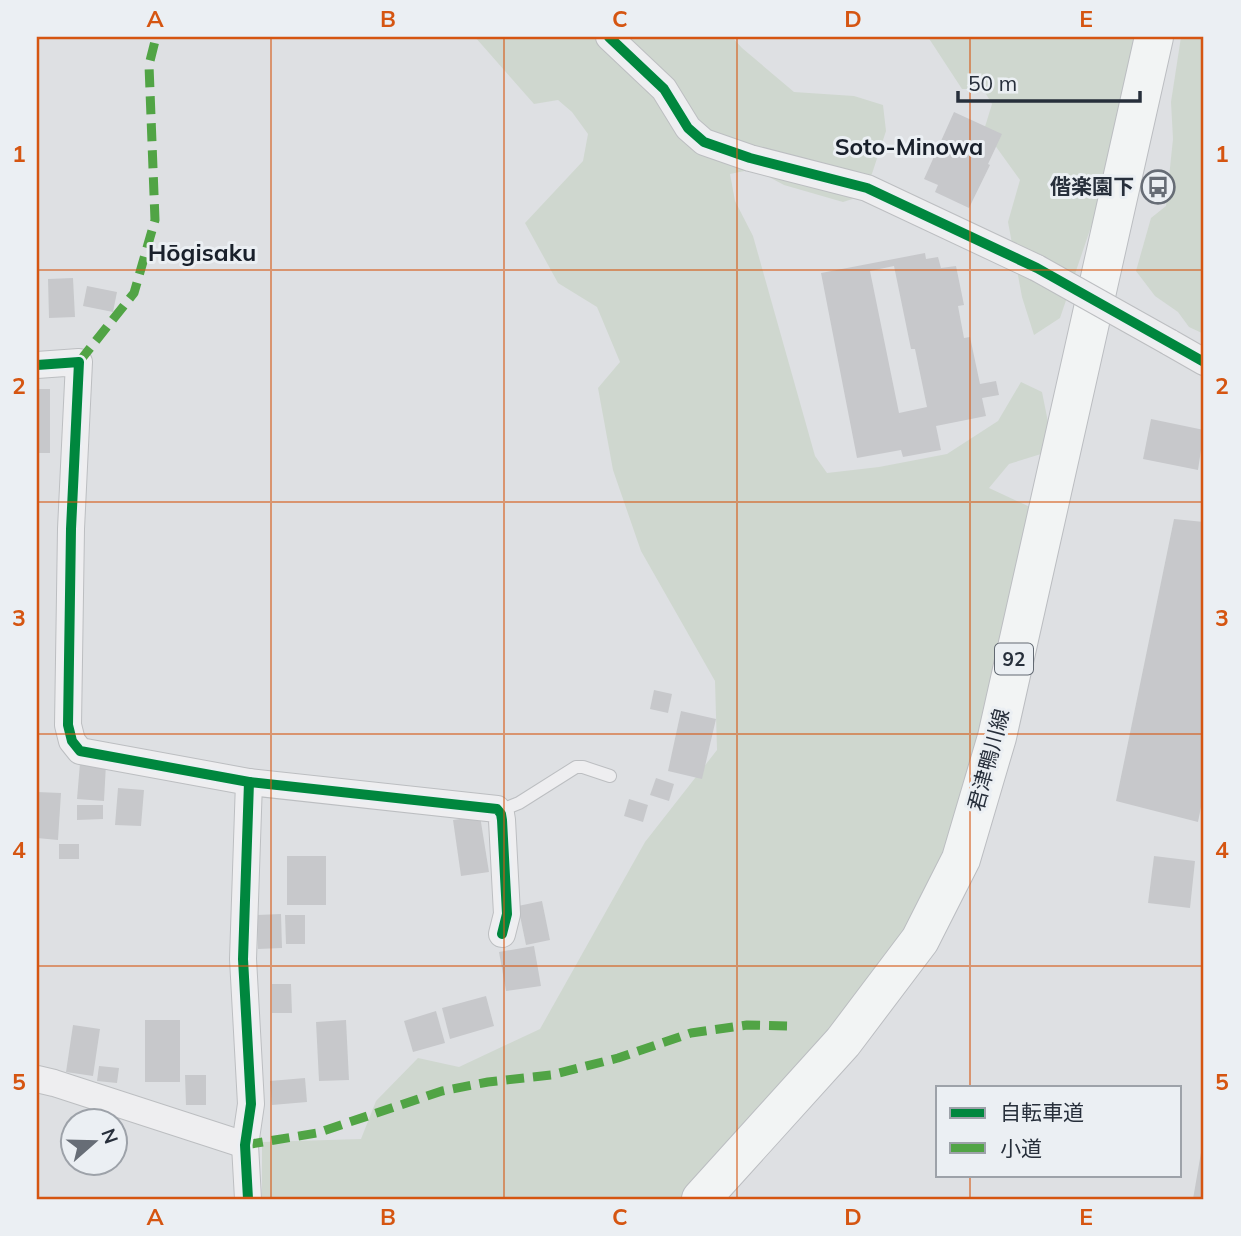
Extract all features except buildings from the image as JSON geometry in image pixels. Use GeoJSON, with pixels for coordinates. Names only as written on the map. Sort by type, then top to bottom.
{"type":"FeatureCollection","features":[{"type":"Feature","properties":{"kind":"main road","name":"君津鴨川線"},"geometry":{"type":"LineString","coordinates":[[701,1199],[843,1042],[920,940],[961,859],[997,737],[1154,37]]}},
{"type":"Feature","properties":{"kind":"street"},"geometry":{"type":"LineString","coordinates":[[609,37],[664,89],[688,128],[704,142],[750,158],[867,188],[1038,268],[1204,362]]}},
{"type":"Feature","properties":{"kind":"street"},"geometry":{"type":"LineString","coordinates":[[37,365],[79,362],[71,529],[68,725],[72,741],[80,751],[249,782],[483,807],[499,811],[502,820],[507,914],[502,934]]}},
{"type":"Feature","properties":{"kind":"street"},"geometry":{"type":"LineString","coordinates":[[248,1199],[245,1145],[251,1104],[243,959],[249,782]]}},
{"type":"Feature","properties":{"kind":"street"},"geometry":{"type":"LineString","coordinates":[[37,1079],[245,1145]]}},
{"type":"Feature","properties":{"kind":"lane"},"geometry":{"type":"LineString","coordinates":[[499,811],[519,803],[576,767],[583,766],[610,776]]}},
{"type":"Feature","properties":{"kind":"shaded area"},"geometry":{"type":"Polygon","coordinates":[[[475,37],[732,37],[794,92],[854,96],[883,105],[886,131],[865,195],[843,202],[784,185],[754,169],[730,174],[735,201],[753,236],[815,456],[827,473],[879,467],[947,454],[998,421],[1021,382],[1042,392],[1049,427],[1041,454],[1009,464],[989,488],[1030,507],[980,761],[904,949],[682,1199],[262,1199],[262,1142],[361,1139],[376,1101],[418,1058],[459,1067],[540,1029],[645,842],[717,750],[715,681],[641,551],[613,470],[598,388],[620,362],[597,307],[558,283],[525,223],[583,161],[588,134],[572,112],[558,100],[534,104],[475,37]]]}},
{"type":"Feature","properties":{"kind":"shaded area"},"geometry":{"type":"Polygon","coordinates":[[[928,37],[1141,37],[1134,77],[1094,218],[1060,318],[1034,335],[1022,297],[1008,222],[1020,180],[984,130],[992,104],[983,89],[962,89],[928,37]]]}},
{"type":"Feature","properties":{"kind":"shaded area"},"geometry":{"type":"Polygon","coordinates":[[[1181,37],[1204,37],[1204,334],[1189,327],[1178,312],[1155,296],[1136,271],[1151,218],[1166,206],[1173,139],[1171,102],[1181,37]]]}},
{"type":"Feature","properties":{"kind":"marked path"},"geometry":{"type":"LineString","coordinates":[[79,362],[134,293],[155,220],[149,65],[156,37]]}},
{"type":"Feature","properties":{"kind":"marked path"},"geometry":{"type":"LineString","coordinates":[[245,1145],[317,1133],[442,1091],[488,1082],[551,1075],[618,1058],[691,1033],[747,1025],[792,1026]]}},
{"type":"Feature","properties":{"kind":"cycle path"},"geometry":{"type":"LineString","coordinates":[[609,37],[664,89],[688,128],[704,142],[750,158],[867,188],[1037,268],[1204,362]]}},
{"type":"Feature","properties":{"kind":"cycle path"},"geometry":{"type":"LineString","coordinates":[[37,365],[79,362],[71,529],[68,725],[72,741],[80,751],[249,782],[243,959],[251,1104],[245,1145],[248,1199]]}},
{"type":"Feature","properties":{"kind":"cycle path"},"geometry":{"type":"LineString","coordinates":[[249,782],[497,809],[502,820],[507,914],[502,934]]}},
{"type":"Feature","properties":{"kind":"place","name":"偕楽園下"},"geometry":{"type":"Point","coordinates":[1158,187]}},
{"type":"Feature","properties":{"kind":"district","name":"Soto-Minowa"},"geometry":{"type":"Point","coordinates":[909,147]}},
{"type":"Feature","properties":{"kind":"district","name":"Hōgisaku"},"geometry":{"type":"Point","coordinates":[202,253]}}]}
